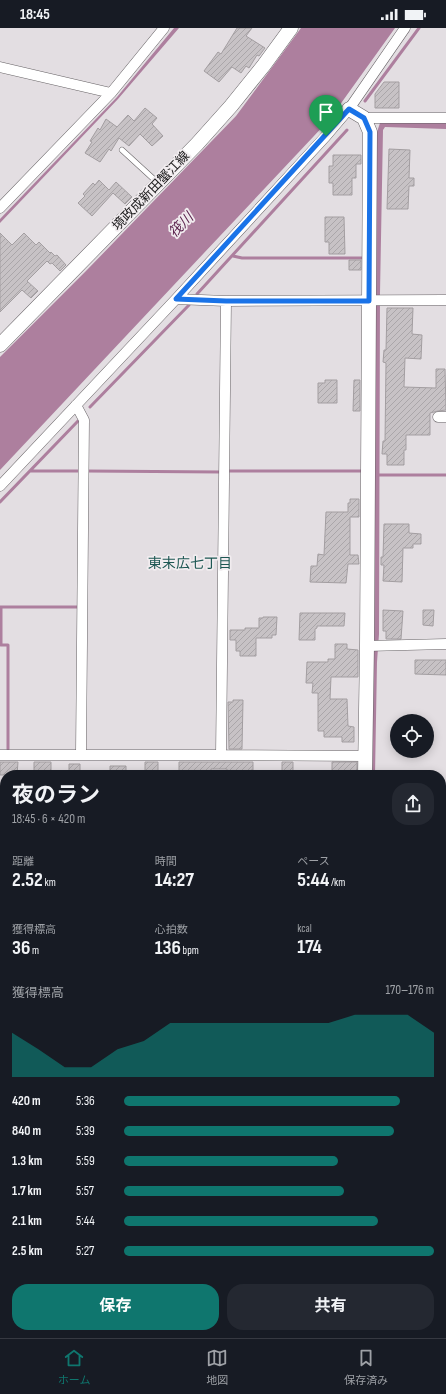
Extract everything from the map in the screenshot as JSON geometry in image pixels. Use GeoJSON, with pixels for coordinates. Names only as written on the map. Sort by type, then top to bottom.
{"type":"FeatureCollection","features":[{"type":"Feature","properties":{"kind":"street"},"geometry":{"type":"LineString","coordinates":[[0,208],[111,93],[164,28]]}},
{"type":"Feature","properties":{"kind":"street","name":"境政成新田蟹江線"},"geometry":{"type":"LineString","coordinates":[[0,346],[231,106],[291,28]]}},
{"type":"Feature","properties":{"kind":"street"},"geometry":{"type":"LineString","coordinates":[[0,486],[176,299],[349,109],[405,28]]}},
{"type":"Feature","properties":{"kind":"street"},"geometry":{"type":"LineString","coordinates":[[0,67],[111,93]]}},
{"type":"Feature","properties":{"kind":"street"},"geometry":{"type":"LineString","coordinates":[[349,109],[364,118],[446,118]]}},
{"type":"Feature","properties":{"kind":"street"},"geometry":{"type":"LineString","coordinates":[[364,118],[370,132],[375,300],[372,646],[365,770]]}},
{"type":"Feature","properties":{"kind":"street"},"geometry":{"type":"LineString","coordinates":[[176,299],[226,301],[446,300]]}},
{"type":"Feature","properties":{"kind":"street"},"geometry":{"type":"LineString","coordinates":[[221,755],[226,301]]}},
{"type":"Feature","properties":{"kind":"street"},"geometry":{"type":"LineString","coordinates":[[76,405],[84,420],[81,754]]}},
{"type":"Feature","properties":{"kind":"street"},"geometry":{"type":"LineString","coordinates":[[372,646],[446,644]]}},
{"type":"Feature","properties":{"kind":"street"},"geometry":{"type":"LineString","coordinates":[[0,755],[81,754],[365,756]]}},
{"type":"Feature","properties":{"kind":"lane"},"geometry":{"type":"LineString","coordinates":[[122,150],[158,183]]}},
{"type":"Feature","properties":{"kind":"water"},"geometry":{"type":"Polygon","coordinates":[[[174,28],[179,28],[118,99],[0,223],[0,219],[117,97],[174,28]]]}},
{"type":"Feature","properties":{"kind":"water","name":"筏川"},"geometry":{"type":"Polygon","coordinates":[[[301,28],[395,28],[329,120],[0,470],[0,357],[86,271],[236,116],[301,28]]]}},
{"type":"Feature","properties":{"kind":"water"},"geometry":{"type":"Polygon","coordinates":[[[380,123],[446,123],[446,129],[385,127],[383,130],[380,293],[379,634],[375,770],[372,770],[376,135],[380,123]]]}},
{"type":"Feature","properties":{"kind":"building"},"geometry":{"type":"Polygon","coordinates":[[[237,28],[252,28],[246,36],[265,48],[259,56],[257,55],[249,68],[246,66],[241,73],[232,67],[219,82],[204,71],[218,52],[221,54],[237,28]]]}},
{"type":"Feature","properties":{"kind":"building"},"geometry":{"type":"Polygon","coordinates":[[[384,82],[399,82],[399,108],[375,108],[375,94],[384,82]]]}},
{"type":"Feature","properties":{"kind":"building"},"geometry":{"type":"Polygon","coordinates":[[[145,108],[157,118],[152,124],[163,136],[152,146],[140,134],[129,146],[119,138],[111,151],[109,149],[100,162],[85,153],[98,128],[100,130],[106,119],[117,127],[128,115],[134,121],[145,108]]]}},
{"type":"Feature","properties":{"kind":"building"},"geometry":{"type":"Polygon","coordinates":[[[389,149],[410,150],[409,178],[414,178],[414,186],[409,186],[408,209],[387,209],[389,149]]]}},
{"type":"Feature","properties":{"kind":"building"},"geometry":{"type":"Polygon","coordinates":[[[333,155],[361,155],[361,164],[356,164],[356,178],[352,178],[352,195],[333,195],[333,183],[329,183],[329,166],[333,166],[333,155]]]}},
{"type":"Feature","properties":{"kind":"building"},"geometry":{"type":"Polygon","coordinates":[[[99,180],[109,190],[116,182],[132,197],[125,204],[113,193],[92,216],[78,203],[85,196],[83,194],[93,183],[95,185],[99,180]]]}},
{"type":"Feature","properties":{"kind":"building"},"geometry":{"type":"Polygon","coordinates":[[[325,217],[344,217],[345,254],[329,254],[329,242],[325,242],[325,217]]]}},
{"type":"Feature","properties":{"kind":"building"},"geometry":{"type":"Polygon","coordinates":[[[0,233],[12,245],[24,233],[36,245],[39,242],[50,253],[51,252],[55,256],[57,255],[66,265],[60,271],[52,263],[50,264],[47,261],[27,281],[38,291],[31,298],[22,290],[0,312],[0,233]]]}},
{"type":"Feature","properties":{"kind":"building"},"geometry":{"type":"Polygon","coordinates":[[[349,260],[361,260],[361,270],[349,270],[349,260]]]}},
{"type":"Feature","properties":{"kind":"building"},"geometry":{"type":"Polygon","coordinates":[[[387,308],[413,308],[412,334],[422,335],[421,359],[405,358],[404,387],[436,388],[436,369],[445,369],[446,410],[430,413],[430,435],[406,435],[404,465],[387,465],[387,454],[382,454],[383,441],[385,441],[386,363],[383,362],[384,350],[386,350],[387,308]]]}},
{"type":"Feature","properties":{"kind":"building"},"geometry":{"type":"Polygon","coordinates":[[[325,380],[337,380],[337,403],[318,403],[318,383],[325,383],[325,380]]]}},
{"type":"Feature","properties":{"kind":"building"},"geometry":{"type":"Polygon","coordinates":[[[354,380],[360,380],[360,411],[353,411],[354,380]]]}},
{"type":"Feature","properties":{"kind":"building"},"geometry":{"type":"Polygon","coordinates":[[[350,499],[359,499],[359,517],[350,517],[350,555],[358,555],[359,564],[348,564],[346,583],[310,582],[311,566],[317,566],[318,554],[324,555],[326,512],[348,512],[348,503],[350,503],[350,499]]]}},
{"type":"Feature","properties":{"kind":"building"},"geometry":{"type":"Polygon","coordinates":[[[384,524],[409,524],[409,533],[421,534],[421,544],[413,544],[413,548],[403,548],[402,582],[383,581],[384,565],[381,565],[381,557],[383,557],[384,524]]]}},
{"type":"Feature","properties":{"kind":"building"},"geometry":{"type":"Polygon","coordinates":[[[383,610],[403,611],[401,639],[386,639],[386,631],[383,631],[383,610]]]}},
{"type":"Feature","properties":{"kind":"building"},"geometry":{"type":"Polygon","coordinates":[[[423,610],[434,610],[433,626],[423,625],[423,610]]]}},
{"type":"Feature","properties":{"kind":"building"},"geometry":{"type":"Polygon","coordinates":[[[300,613],[345,613],[344,626],[317,626],[315,629],[315,640],[299,640],[300,613]]]}},
{"type":"Feature","properties":{"kind":"building"},"geometry":{"type":"Polygon","coordinates":[[[277,617],[276,635],[272,635],[272,638],[256,638],[256,656],[240,656],[240,651],[236,651],[236,640],[230,640],[230,630],[259,628],[259,618],[277,617]]]}},
{"type":"Feature","properties":{"kind":"building"},"geometry":{"type":"Polygon","coordinates":[[[335,644],[347,644],[347,649],[358,650],[358,677],[331,677],[330,699],[347,699],[348,726],[354,727],[354,742],[342,742],[342,737],[324,737],[324,731],[318,731],[318,693],[312,693],[313,683],[306,683],[307,662],[328,662],[328,659],[335,659],[335,644]]]}},
{"type":"Feature","properties":{"kind":"building"},"geometry":{"type":"Polygon","coordinates":[[[415,660],[446,660],[446,675],[415,674],[415,660]]]}},
{"type":"Feature","properties":{"kind":"building"},"geometry":{"type":"Polygon","coordinates":[[[233,700],[243,700],[242,749],[229,749],[228,702],[233,702],[233,700]]]}},
{"type":"Feature","properties":{"kind":"building"},"geometry":{"type":"Polygon","coordinates":[[[0,762],[18,762],[17,770],[0,770],[0,762]]]}},
{"type":"Feature","properties":{"kind":"building"},"geometry":{"type":"Polygon","coordinates":[[[34,762],[51,762],[51,770],[34,770],[34,762]]]}},
{"type":"Feature","properties":{"kind":"building"},"geometry":{"type":"Polygon","coordinates":[[[145,762],[158,762],[158,770],[145,770],[145,762]]]}},
{"type":"Feature","properties":{"kind":"building"},"geometry":{"type":"Polygon","coordinates":[[[179,762],[253,762],[253,770],[179,770],[179,762]]]}},
{"type":"Feature","properties":{"kind":"building"},"geometry":{"type":"Polygon","coordinates":[[[282,762],[293,762],[293,770],[282,770],[282,762]]]}},
{"type":"Feature","properties":{"kind":"building"},"geometry":{"type":"Polygon","coordinates":[[[332,762],[357,762],[357,770],[332,770],[332,762]]]}},
{"type":"Feature","properties":{"kind":"building"},"geometry":{"type":"Polygon","coordinates":[[[69,764],[80,764],[80,770],[69,770],[69,764]]]}},
{"type":"Feature","properties":{"kind":"building"},"geometry":{"type":"Polygon","coordinates":[[[110,766],[126,766],[126,770],[110,770],[110,766]]]}},
{"type":"Feature","properties":{"kind":"waterway"},"geometry":{"type":"LineString","coordinates":[[365,101],[419,28]]}},
{"type":"Feature","properties":{"kind":"waterway"},"geometry":{"type":"LineString","coordinates":[[197,294],[347,130]]}},
{"type":"Feature","properties":{"kind":"waterway"},"geometry":{"type":"LineString","coordinates":[[233,256],[242,258],[363,258]]}},
{"type":"Feature","properties":{"kind":"waterway"},"geometry":{"type":"LineString","coordinates":[[90,407],[189,305]]}},
{"type":"Feature","properties":{"kind":"waterway"},"geometry":{"type":"LineString","coordinates":[[0,502],[78,421]]}},
{"type":"Feature","properties":{"kind":"waterway"},"geometry":{"type":"LineString","coordinates":[[30,471],[78,471]]}},
{"type":"Feature","properties":{"kind":"waterway"},"geometry":{"type":"LineString","coordinates":[[87,471],[221,472]]}},
{"type":"Feature","properties":{"kind":"waterway"},"geometry":{"type":"LineString","coordinates":[[229,471],[363,471]]}},
{"type":"Feature","properties":{"kind":"waterway"},"geometry":{"type":"LineString","coordinates":[[376,475],[446,475]]}},
{"type":"Feature","properties":{"kind":"waterway"},"geometry":{"type":"LineString","coordinates":[[0,607],[78,607]]}},
{"type":"Feature","properties":{"kind":"waterway"},"geometry":{"type":"LineString","coordinates":[[1,607],[1,645],[8,645],[8,749]]}},
{"type":"Feature","properties":{"kind":"district","name":"東末広七丁目"},"geometry":{"type":"Point","coordinates":[190,563]}},
{"type":"Feature","properties":{"kind":"route"},"geometry":{"type":"LineString","coordinates":[[349,109],[364,118],[370,132],[369,301],[226,301],[176,299],[282,182],[326,136],[349,109]]}}]}
